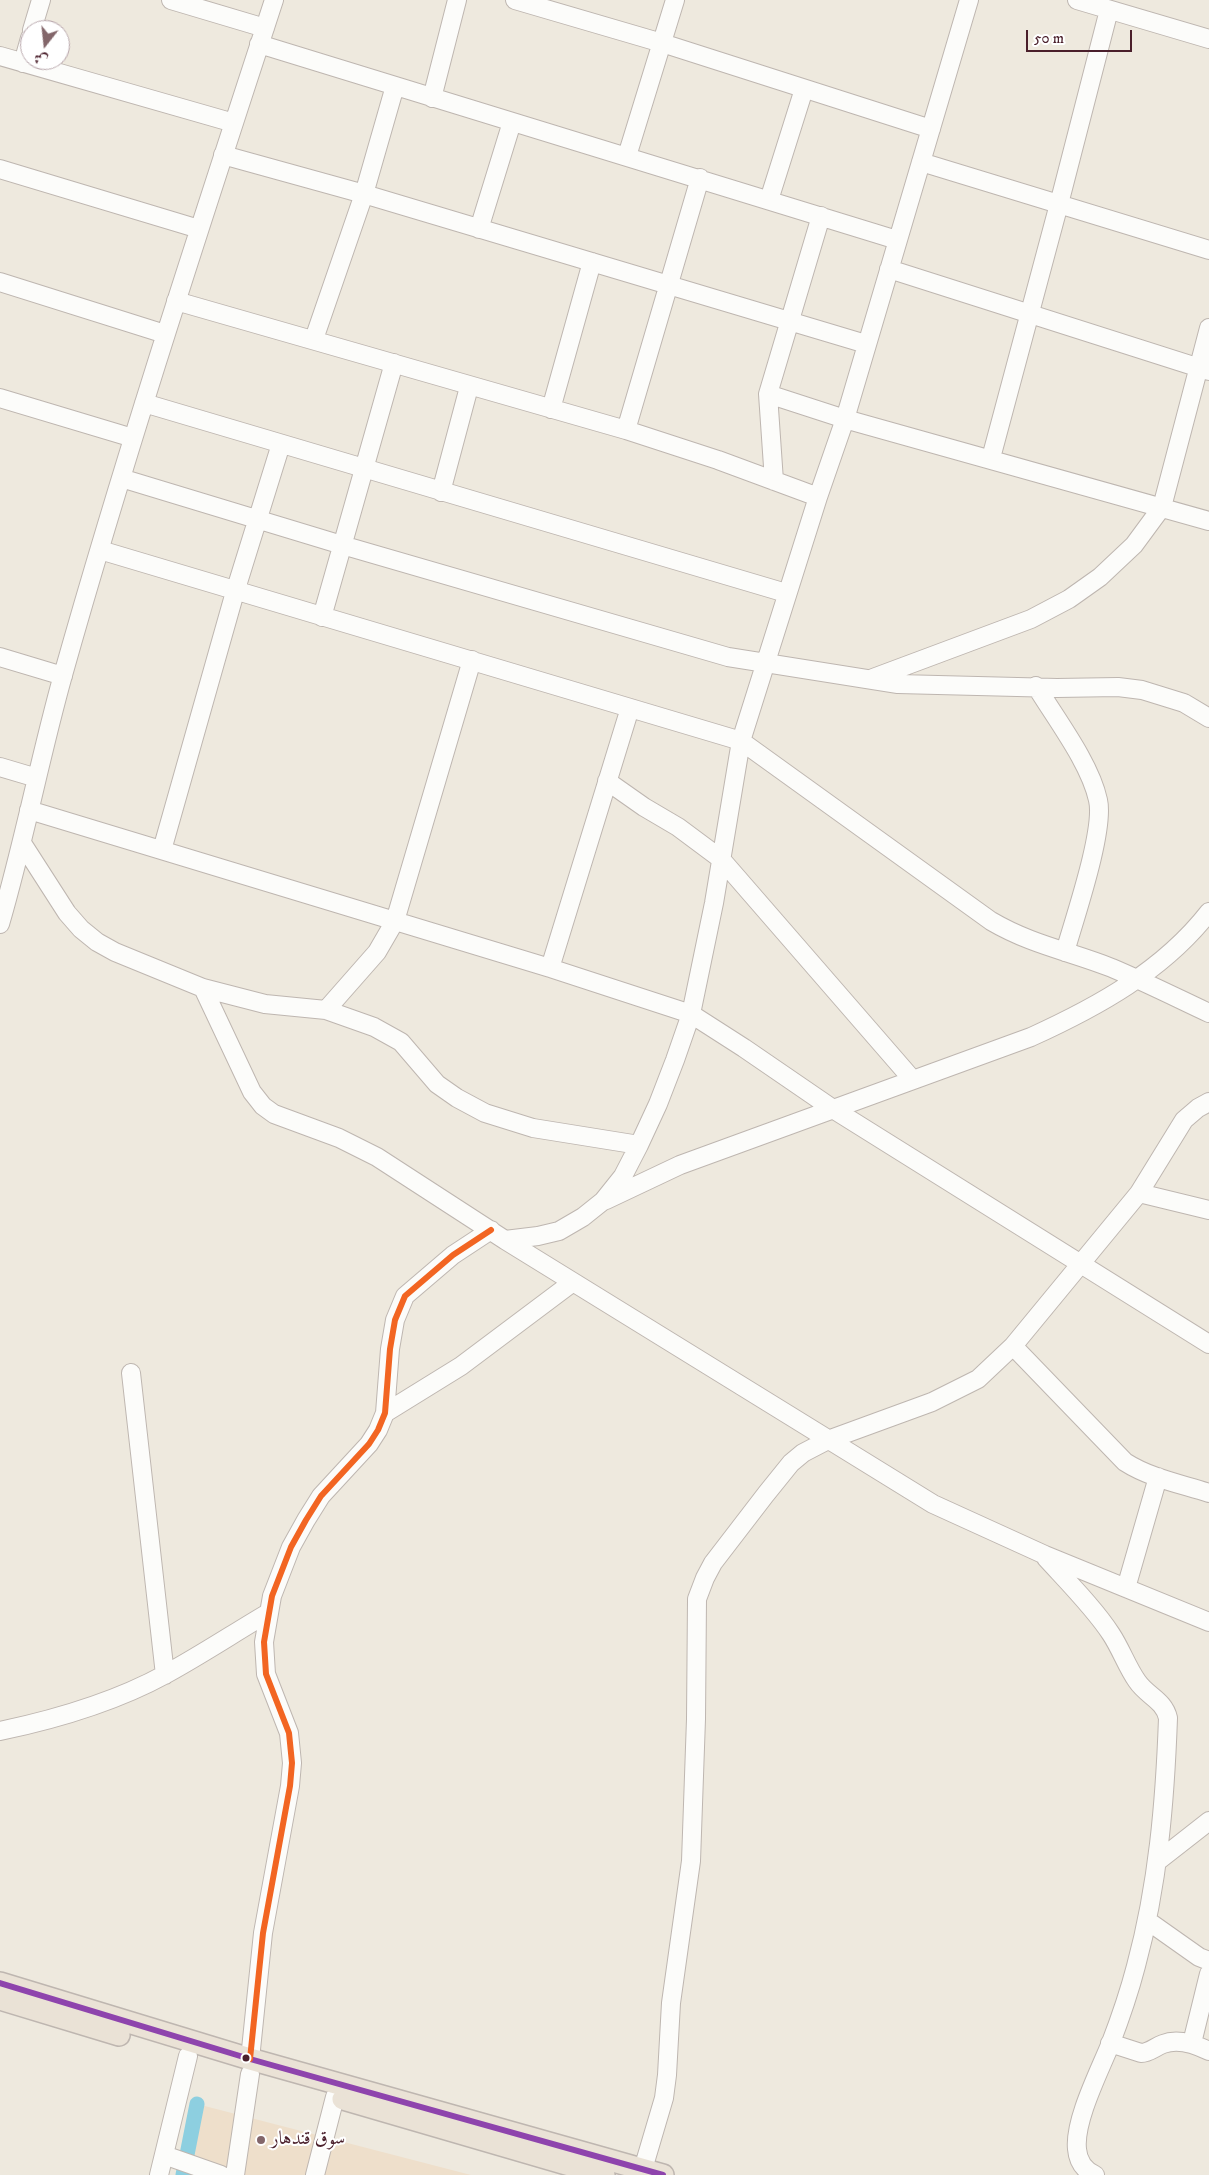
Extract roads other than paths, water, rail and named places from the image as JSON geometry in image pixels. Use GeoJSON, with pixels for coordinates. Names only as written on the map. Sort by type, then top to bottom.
{"type":"FeatureCollection","features":[{"type":"Feature","properties":{"kind":"main road"},"geometry":{"type":"LineString","coordinates":[[0,1983],[335,2097],[604,2175]]}},
{"type":"Feature","properties":{"kind":"main road"},"geometry":{"type":"LineString","coordinates":[[0,1999],[188,2056],[250,2067],[663,2175]]}},
{"type":"Feature","properties":{"kind":"street"},"geometry":{"type":"LineString","coordinates":[[35,20],[41,0]]}},
{"type":"Feature","properties":{"kind":"street"},"geometry":{"type":"LineString","coordinates":[[171,0],[395,86],[897,240]]}},
{"type":"Feature","properties":{"kind":"street"},"geometry":{"type":"LineString","coordinates":[[0,924],[6,882],[22,843],[63,676],[121,478],[165,334],[274,0]]}},
{"type":"Feature","properties":{"kind":"street"},"geometry":{"type":"LineString","coordinates":[[432,98],[457,0]]}},
{"type":"Feature","properties":{"kind":"street"},"geometry":{"type":"LineString","coordinates":[[515,0],[662,43],[931,128]]}},
{"type":"Feature","properties":{"kind":"street"},"geometry":{"type":"LineString","coordinates":[[627,156],[675,0]]}},
{"type":"Feature","properties":{"kind":"street"},"geometry":{"type":"LineString","coordinates":[[234,2175],[250,2067],[263,1933],[290,1786],[292,1763],[289,1733],[266,1674],[264,1642],[272,1596],[291,1546],[321,1496],[349,1463],[369,1444],[378,1430],[385,1413],[390,1349],[395,1320],[406,1296],[453,1255],[498,1235],[538,1236],[559,1231],[583,1217],[603,1201],[623,1176],[658,1104],[691,1014],[714,903],[741,741],[786,593],[845,419],[969,0]]}},
{"type":"Feature","properties":{"kind":"street"},"geometry":{"type":"LineString","coordinates":[[1077,0],[1209,39]]}},
{"type":"Feature","properties":{"kind":"street"},"geometry":{"type":"LineString","coordinates":[[990,458],[1060,204],[1109,10]]}},
{"type":"Feature","properties":{"kind":"street"},"geometry":{"type":"LineString","coordinates":[[0,56],[20,62]]}},
{"type":"Feature","properties":{"kind":"street"},"geometry":{"type":"LineString","coordinates":[[48,70],[234,123]]}},
{"type":"Feature","properties":{"kind":"street"},"geometry":{"type":"LineString","coordinates":[[314,340],[364,194],[395,86]]}},
{"type":"Feature","properties":{"kind":"street"},"geometry":{"type":"LineString","coordinates":[[769,200],[804,89]]}},
{"type":"Feature","properties":{"kind":"street"},"geometry":{"type":"LineString","coordinates":[[479,229],[512,122]]}},
{"type":"Feature","properties":{"kind":"street"},"geometry":{"type":"LineString","coordinates":[[223,155],[364,194],[866,344]]}},
{"type":"Feature","properties":{"kind":"street"},"geometry":{"type":"LineString","coordinates":[[921,162],[1209,250]]}},
{"type":"Feature","properties":{"kind":"street"},"geometry":{"type":"LineString","coordinates":[[0,169],[199,229]]}},
{"type":"Feature","properties":{"kind":"street"},"geometry":{"type":"LineString","coordinates":[[626,430],[700,178]]}},
{"type":"Feature","properties":{"kind":"street"},"geometry":{"type":"LineString","coordinates":[[774,481],[768,394],[821,216]]}},
{"type":"Feature","properties":{"kind":"street"},"geometry":{"type":"LineString","coordinates":[[551,409],[592,262]]}},
{"type":"Feature","properties":{"kind":"street"},"geometry":{"type":"LineString","coordinates":[[888,269],[1204,369]]}},
{"type":"Feature","properties":{"kind":"street"},"geometry":{"type":"LineString","coordinates":[[0,282],[165,334]]}},
{"type":"Feature","properties":{"kind":"street"},"geometry":{"type":"LineString","coordinates":[[176,301],[394,363],[469,387],[626,430],[718,460],[818,497]]}},
{"type":"Feature","properties":{"kind":"street"},"geometry":{"type":"LineString","coordinates":[[871,680],[1031,619],[1069,599],[1100,577],[1134,544],[1162,507],[1204,369],[1209,328]]}},
{"type":"Feature","properties":{"kind":"street"},"geometry":{"type":"LineString","coordinates":[[322,617],[362,469],[394,363]]}},
{"type":"Feature","properties":{"kind":"street"},"geometry":{"type":"LineString","coordinates":[[441,492],[469,387]]}},
{"type":"Feature","properties":{"kind":"street"},"geometry":{"type":"LineString","coordinates":[[768,394],[845,419],[990,458],[1209,521]]}},
{"type":"Feature","properties":{"kind":"street"},"geometry":{"type":"LineString","coordinates":[[0,398],[133,438]]}},
{"type":"Feature","properties":{"kind":"street"},"geometry":{"type":"LineString","coordinates":[[144,403],[786,593]]}},
{"type":"Feature","properties":{"kind":"street"},"geometry":{"type":"LineString","coordinates":[[162,850],[235,592],[281,444]]}},
{"type":"Feature","properties":{"kind":"street"},"geometry":{"type":"LineString","coordinates":[[121,478],[718,654],[871,680],[909,684],[1142,690],[1184,703],[1209,718]]}},
{"type":"Feature","properties":{"kind":"street"},"geometry":{"type":"LineString","coordinates":[[100,550],[235,592],[472,660],[741,741],[990,921],[1014,935],[1112,968],[1209,1013]]}},
{"type":"Feature","properties":{"kind":"street"},"geometry":{"type":"LineString","coordinates":[[0,657],[63,676]]}},
{"type":"Feature","properties":{"kind":"street"},"geometry":{"type":"LineString","coordinates":[[326,1010],[376,952],[395,921],[472,660]]}},
{"type":"Feature","properties":{"kind":"street"},"geometry":{"type":"LineString","coordinates":[[1036,686],[1090,774],[1099,802],[1094,844],[1064,952]]}},
{"type":"Feature","properties":{"kind":"street"},"geometry":{"type":"LineString","coordinates":[[550,968],[630,708]]}},
{"type":"Feature","properties":{"kind":"street"},"geometry":{"type":"LineString","coordinates":[[0,767],[37,778]]}},
{"type":"Feature","properties":{"kind":"street"},"geometry":{"type":"LineString","coordinates":[[607,780],[644,807],[678,827],[721,859],[912,1079]]}},
{"type":"Feature","properties":{"kind":"street"},"geometry":{"type":"LineString","coordinates":[[29,810],[550,968],[691,1014],[833,1109],[1209,1344]]}},
{"type":"Feature","properties":{"kind":"street"},"geometry":{"type":"LineString","coordinates":[[22,843],[67,913],[92,938],[115,952],[204,988],[265,1004],[326,1010],[343,1014],[390,1035],[410,1051],[437,1084],[457,1098],[485,1113],[533,1128],[639,1145]]}},
{"type":"Feature","properties":{"kind":"street"},"geometry":{"type":"LineString","coordinates":[[603,1201],[680,1165],[1031,1037],[1072,1018],[1107,999],[1157,965],[1207,920]]}},
{"type":"Feature","properties":{"kind":"street"},"geometry":{"type":"LineString","coordinates":[[204,988],[252,1092],[263,1106],[288,1121],[339,1138],[364,1150],[573,1282],[933,1504],[1044,1555],[1209,1622]]}},
{"type":"Feature","properties":{"kind":"street"},"geometry":{"type":"LineString","coordinates":[[643,2169],[657,2127],[666,2082],[671,2003],[691,1861],[696,1720],[696,1598],[714,1564],[791,1463],[803,1452],[828,1440],[883,1421],[959,1390],[978,1379],[1013,1346],[1139,1193],[1184,1120],[1198,1108],[1209,1102]]}},
{"type":"Feature","properties":{"kind":"street"},"geometry":{"type":"LineString","coordinates":[[1139,1193],[1209,1210]]}},
{"type":"Feature","properties":{"kind":"street"},"geometry":{"type":"LineString","coordinates":[[385,1413],[461,1366],[573,1282]]}},
{"type":"Feature","properties":{"kind":"street"},"geometry":{"type":"LineString","coordinates":[[1013,1346],[1125,1462],[1158,1477],[1209,1493]]}},
{"type":"Feature","properties":{"kind":"street"},"geometry":{"type":"LineString","coordinates":[[131,1373],[165,1675]]}},
{"type":"Feature","properties":{"kind":"street"},"geometry":{"type":"LineString","coordinates":[[1126,1588],[1158,1477]]}},
{"type":"Feature","properties":{"kind":"street"},"geometry":{"type":"LineString","coordinates":[[1044,1555],[1111,1633],[1136,1680],[1142,1688],[1162,1703],[1168,1718],[1166,1779],[1158,1861],[1148,1920],[1126,2001],[1083,2112],[1077,2136],[1076,2150],[1081,2163],[1086,2171],[1095,2175]]}},
{"type":"Feature","properties":{"kind":"street"},"geometry":{"type":"LineString","coordinates":[[0,1731],[40,1723],[102,1703],[165,1675],[268,1613]]}},
{"type":"Feature","properties":{"kind":"street"},"geometry":{"type":"LineString","coordinates":[[1158,1861],[1209,1821]]}},
{"type":"Feature","properties":{"kind":"street"},"geometry":{"type":"LineString","coordinates":[[1148,1920],[1199,1957],[1209,1961]]}},
{"type":"Feature","properties":{"kind":"street"},"geometry":{"type":"LineString","coordinates":[[1192,2043],[1209,1974]]}},
{"type":"Feature","properties":{"kind":"street"},"geometry":{"type":"LineString","coordinates":[[1110,2043],[1146,2053],[1170,2042],[1192,2043],[1209,2050]]}},
{"type":"Feature","properties":{"kind":"street"},"geometry":{"type":"LineString","coordinates":[[159,2175],[188,2056]]}},
{"type":"Feature","properties":{"kind":"street"},"geometry":{"type":"LineString","coordinates":[[315,2175],[335,2097]]}},
{"type":"Feature","properties":{"kind":"street"},"geometry":{"type":"LineString","coordinates":[[164,2155],[222,2175]]}},
{"type":"Feature","properties":{"kind":"waterway"},"geometry":{"type":"LineString","coordinates":[[183,2175],[197,2104]]}},
{"type":"Feature","properties":{"kind":"place","name":"سوق قندهار"},"geometry":{"type":"Point","coordinates":[261,2140]}}]}
